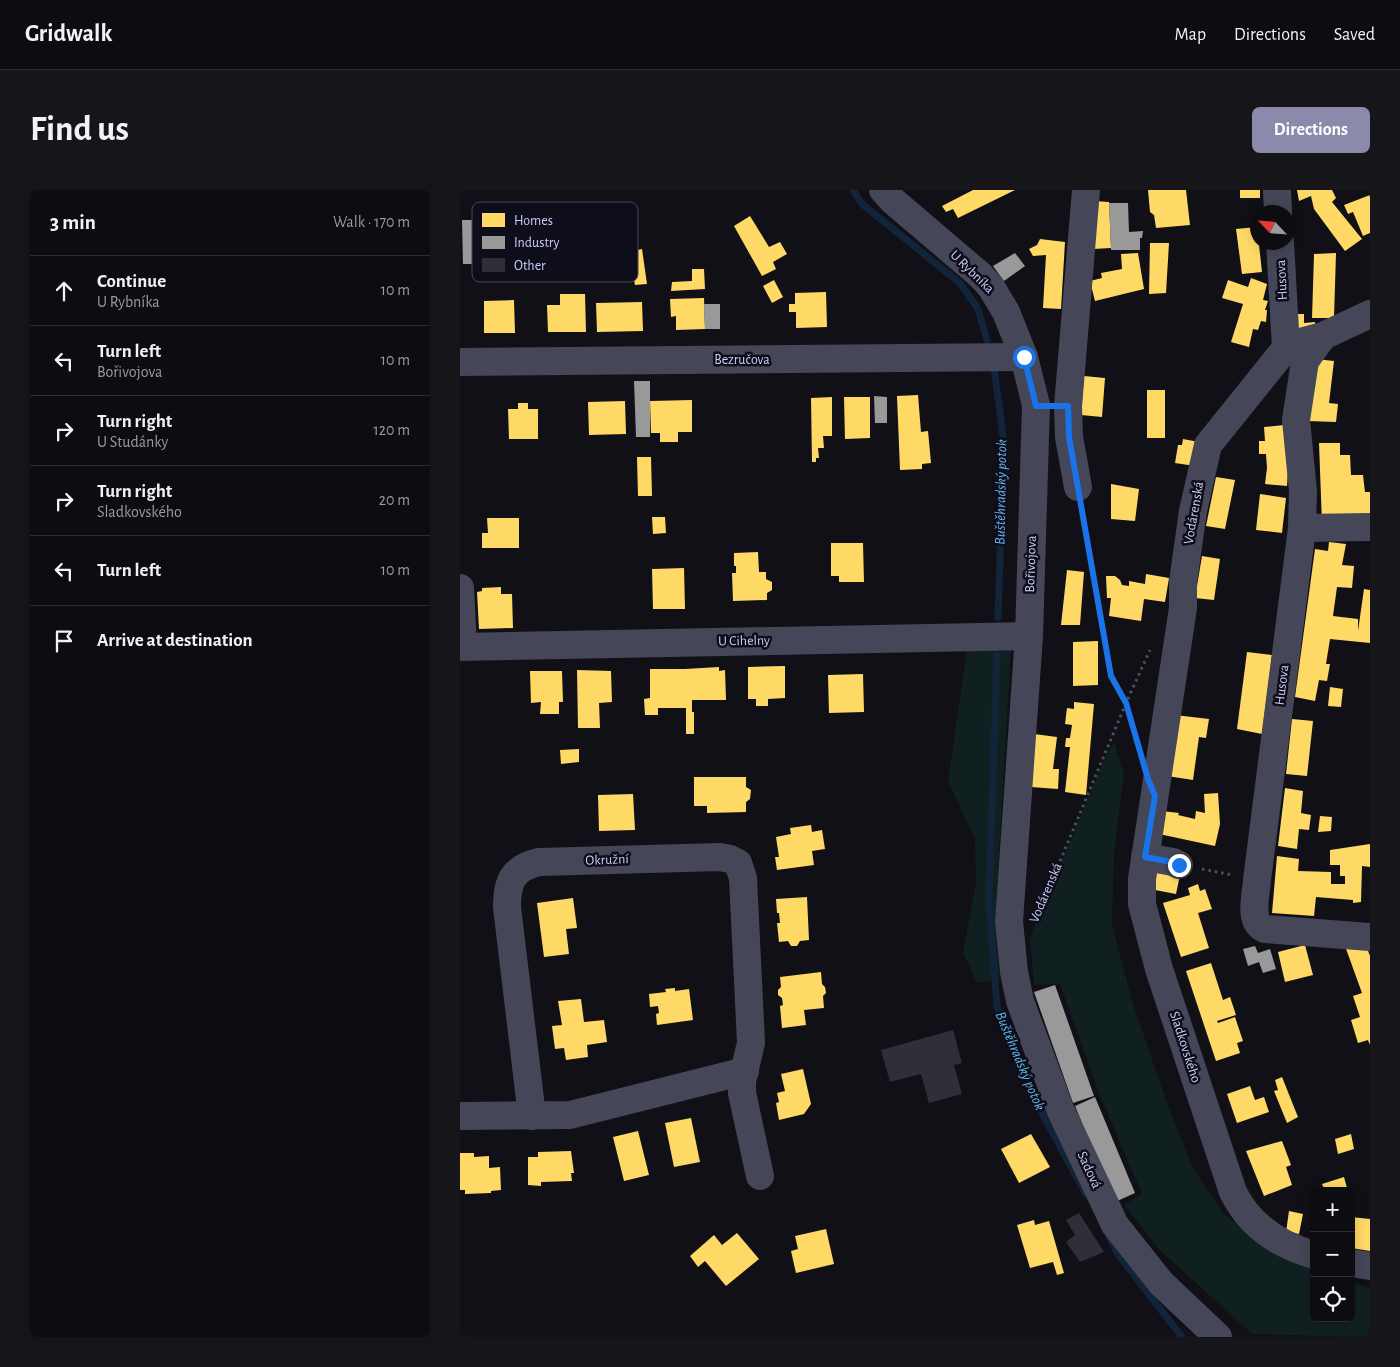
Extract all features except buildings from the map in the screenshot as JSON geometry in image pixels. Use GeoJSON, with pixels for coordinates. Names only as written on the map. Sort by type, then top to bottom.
{"type":"FeatureCollection","features":[{"type":"Feature","properties":{"kind":"street","name":"U Rybníka"},"geometry":{"type":"LineString","coordinates":[[882,190],[990,286],[1006,312],[1024,357],[1036,406]]}},
{"type":"Feature","properties":{"kind":"street"},"geometry":{"type":"LineString","coordinates":[[1078,487],[1069,437],[1068,406],[1086,190]]}},
{"type":"Feature","properties":{"kind":"street"},"geometry":{"type":"LineString","coordinates":[[1277,190],[1278,205]]}},
{"type":"Feature","properties":{"kind":"street","name":"Husova"},"geometry":{"type":"LineString","coordinates":[[1280,250],[1286,348]]}},
{"type":"Feature","properties":{"kind":"street"},"geometry":{"type":"LineString","coordinates":[[1286,348],[1292,344],[1323,336],[1370,314]]}},
{"type":"Feature","properties":{"kind":"street","name":"Husova"},"geometry":{"type":"LineString","coordinates":[[1323,336],[1305,361],[1296,420],[1302,492],[1302,528],[1254,914],[1259,927],[1265,929],[1370,937]]}},
{"type":"Feature","properties":{"kind":"street","name":"Vodárenská"},"geometry":{"type":"LineString","coordinates":[[1155,796],[1183,608],[1183,582],[1190,524],[1206,454],[1213,438],[1286,348]]}},
{"type":"Feature","properties":{"kind":"street","name":"Bezručova"},"geometry":{"type":"LineString","coordinates":[[460,362],[1024,357]]}},
{"type":"Feature","properties":{"kind":"street"},"geometry":{"type":"LineString","coordinates":[[1036,406],[1068,406]]}},
{"type":"Feature","properties":{"kind":"street","name":"Bořivojova"},"geometry":{"type":"LineString","coordinates":[[1014,972],[1009,921],[1029,636],[1036,406]]}},
{"type":"Feature","properties":{"kind":"street"},"geometry":{"type":"LineString","coordinates":[[1302,528],[1370,527]]}},
{"type":"Feature","properties":{"kind":"street"},"geometry":{"type":"LineString","coordinates":[[460,588],[462,647]]}},
{"type":"Feature","properties":{"kind":"street","name":"U Cihelny"},"geometry":{"type":"LineString","coordinates":[[462,647],[1029,636]]}},
{"type":"Feature","properties":{"kind":"street","name":"Sladkovského"},"geometry":{"type":"LineString","coordinates":[[1155,796],[1141,891],[1146,925],[1233,1192],[1240,1207],[1268,1234],[1310,1253]]}},
{"type":"Feature","properties":{"kind":"street","name":"Okružní"},"geometry":{"type":"LineString","coordinates":[[532,1116],[507,907],[508,887],[512,879],[522,867],[539,862],[720,857],[730,859],[738,863],[742,870],[744,888],[751,1043],[742,1081],[742,1093],[760,1176]]}},
{"type":"Feature","properties":{"kind":"street"},"geometry":{"type":"LineString","coordinates":[[1145,857],[1179,865]]}},
{"type":"Feature","properties":{"kind":"street","name":"Sadová"},"geometry":{"type":"LineString","coordinates":[[1014,972],[1020,1001],[1060,1109],[1115,1225],[1161,1283],[1218,1337]]}},
{"type":"Feature","properties":{"kind":"street"},"geometry":{"type":"LineString","coordinates":[[460,1116],[570,1115],[745,1070]]}},
{"type":"Feature","properties":{"kind":"street"},"geometry":{"type":"LineString","coordinates":[[1355,1264],[1370,1266]]}},
{"type":"Feature","properties":{"kind":"path"},"geometry":{"type":"LineString","coordinates":[[1078,487],[1111,676],[1126,703],[1136,741]]}},
{"type":"Feature","properties":{"kind":"path","name":"Vodárenská"},"geometry":{"type":"LineString","coordinates":[[1032,927],[1126,703]]}},
{"type":"Feature","properties":{"kind":"path"},"geometry":{"type":"LineString","coordinates":[[1179,865],[1257,880]]}},
{"type":"Feature","properties":{"kind":"shaded area"},"geometry":{"type":"Polygon","coordinates":[[[1011,649],[995,923],[1000,979],[977,983],[963,952],[976,884],[975,838],[948,781],[967,650],[1011,649]]]}},
{"type":"Feature","properties":{"kind":"shaded area"},"geometry":{"type":"Polygon","coordinates":[[[1114,742],[1124,774],[1114,853],[1112,924],[1132,1001],[1166,1100],[1193,1168],[1222,1212],[1266,1249],[1310,1266],[1310,1322],[1355,1322],[1355,1283],[1370,1288],[1370,1337],[1252,1334],[1158,1248],[1124,1205],[1142,1194],[1099,1093],[1060,984],[1034,985],[1030,937],[1106,756],[1114,742]]]}},
{"type":"Feature","properties":{"kind":"waterway","name":"Buštěhradský potok"},"geometry":{"type":"LineString","coordinates":[[853,190],[862,204],[960,283],[978,309],[987,340]]}},
{"type":"Feature","properties":{"kind":"waterway","name":"Buštěhradský potok"},"geometry":{"type":"LineString","coordinates":[[994,368],[1004,443],[998,617]]}},
{"type":"Feature","properties":{"kind":"waterway","name":"Buštěhradský potok"},"geometry":{"type":"LineString","coordinates":[[997,655],[989,900],[997,1007],[1036,1102],[1086,1194]]}},
{"type":"Feature","properties":{"kind":"waterway","name":"Buštěhradský potok"},"geometry":{"type":"LineString","coordinates":[[1109,1237],[1117,1253],[1182,1337]]}},
{"type":"Feature","properties":{"kind":"route"},"geometry":{"type":"LineString","coordinates":[[1024,357],[1036,406],[1068,406],[1069,437],[1111,676],[1126,703],[1148,779],[1155,796],[1145,857],[1179,865]]}}]}
